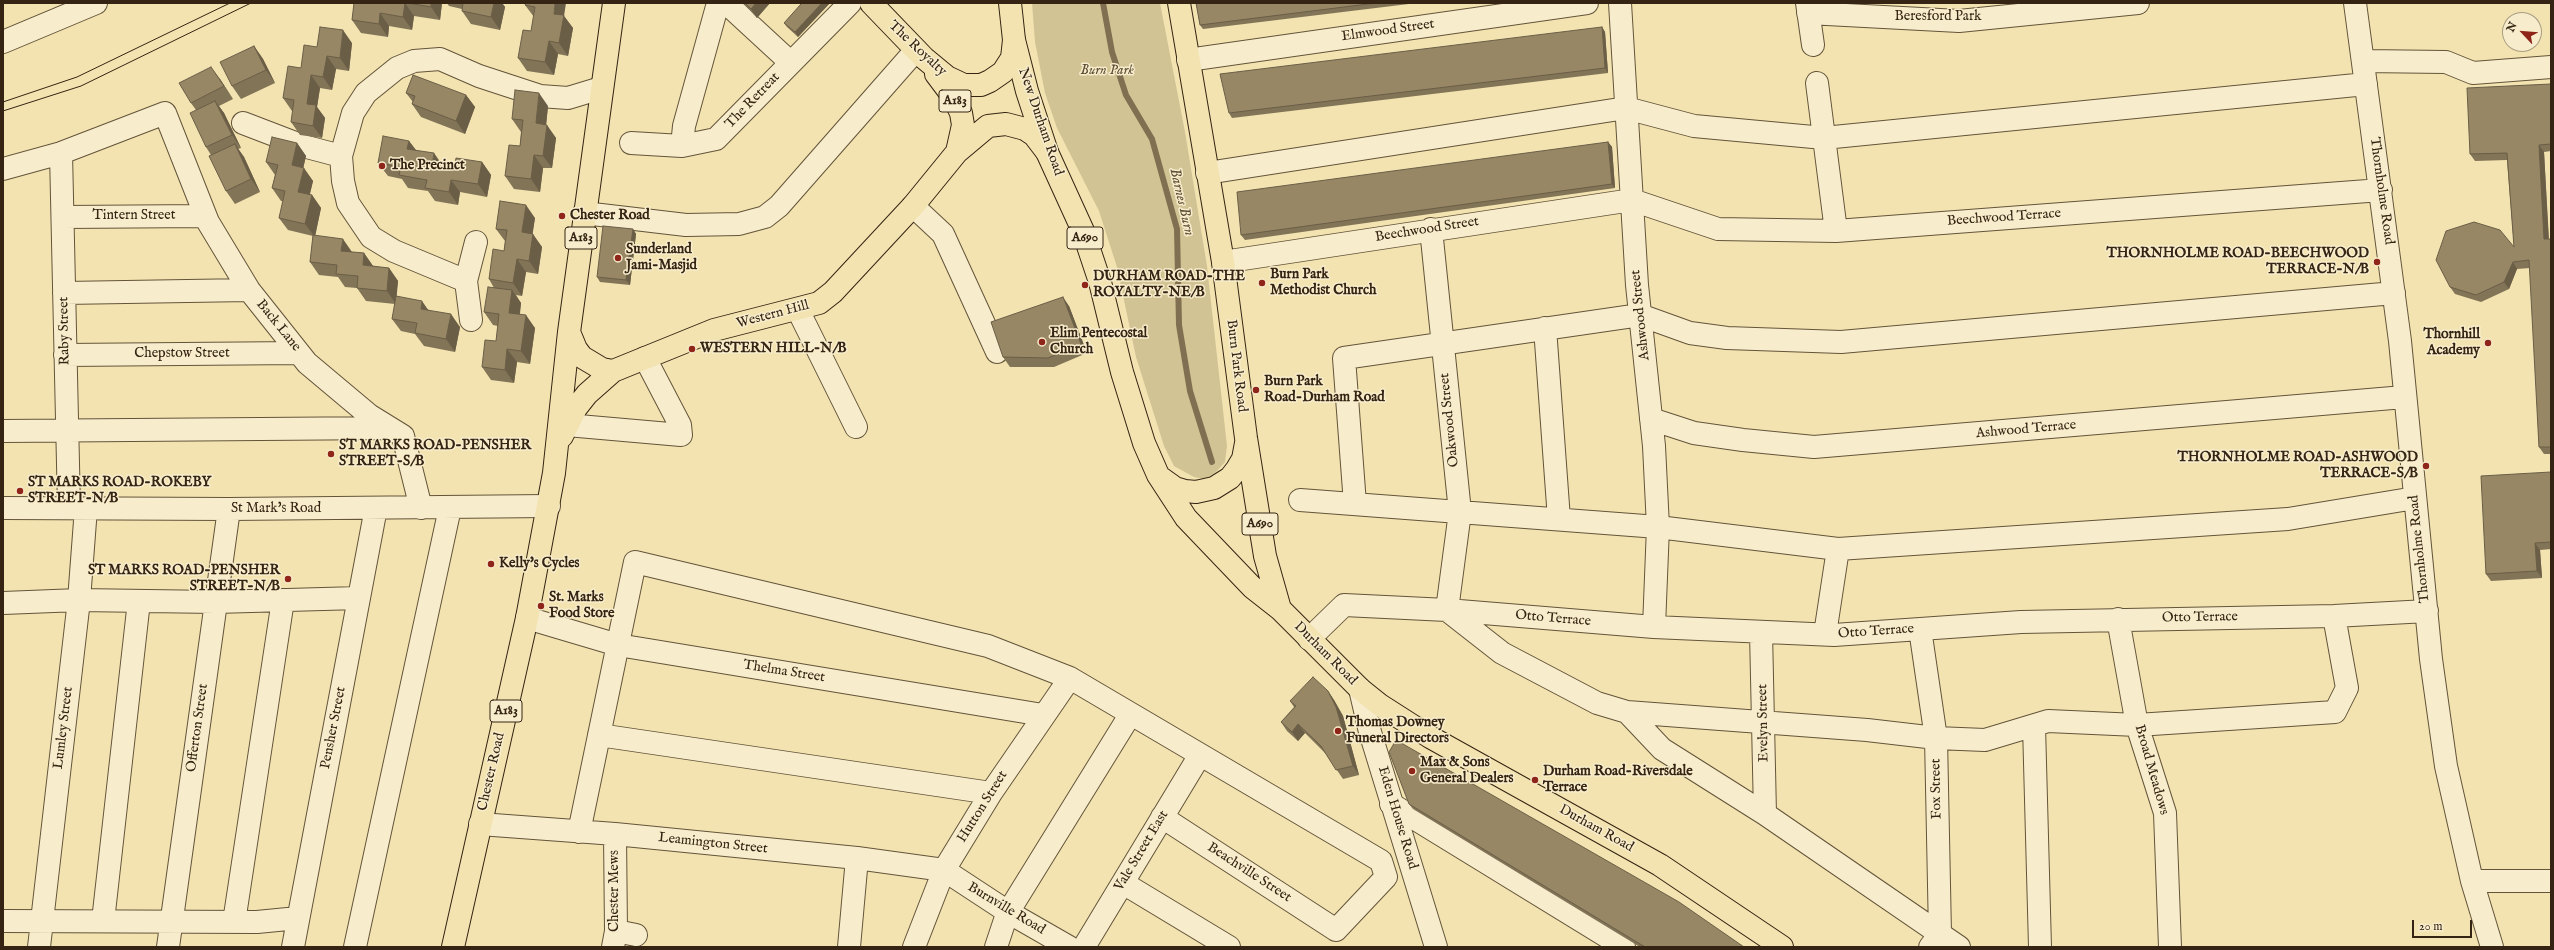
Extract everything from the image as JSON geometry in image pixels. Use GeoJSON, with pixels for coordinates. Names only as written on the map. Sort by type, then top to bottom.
{"type":"FeatureCollection","features":[{"type":"Feature","properties":{"kind":"main road","name":"Chester Road"},"geometry":{"type":"LineString","coordinates":[[452,947],[527,618],[549,506],[584,214],[614,3]]}},
{"type":"Feature","properties":{"kind":"main road","name":"The Royalty"},"geometry":{"type":"LineString","coordinates":[[870,3],[920,54],[958,83],[981,85],[997,77],[1008,66],[1012,58],[1014,40]]}},
{"type":"Feature","properties":{"kind":"main road","name":"New Durham Road"},"geometry":{"type":"LineString","coordinates":[[1010,3],[1014,40],[1027,91],[1047,152],[1083,231],[1100,282],[1137,422],[1158,475],[1192,523],[1252,587],[1280,609]]}},
{"type":"Feature","properties":{"kind":"main road","name":"Burn Park Road"},"geometry":{"type":"LineString","coordinates":[[1179,3],[1223,262],[1246,438],[1265,556],[1280,609]]}},
{"type":"Feature","properties":{"kind":"main road","name":"A183"},"geometry":{"type":"LineString","coordinates":[[920,54],[954,98],[961,113],[963,125],[958,152]]}},
{"type":"Feature","properties":{"kind":"main road","name":"Western Hill"},"geometry":{"type":"LineString","coordinates":[[554,473],[560,444],[567,425],[587,394],[613,371],[714,330],[798,310],[819,303],[833,292],[913,206],[958,152],[988,126],[1006,124],[1030,132],[1042,143],[1047,152]]}},
{"type":"Feature","properties":{"kind":"main road"},"geometry":{"type":"LineString","coordinates":[[569,332],[576,349],[582,357],[602,369],[613,371]]}},
{"type":"Feature","properties":{"kind":"main road","name":"A690"},"geometry":{"type":"LineString","coordinates":[[1158,475],[1166,482],[1186,491],[1196,492],[1214,488],[1230,478],[1238,469],[1243,459],[1246,438]]}},
{"type":"Feature","properties":{"kind":"main road","name":"Durham Road"},"geometry":{"type":"LineString","coordinates":[[1280,609],[1360,689],[1405,722],[1660,865],[1782,947]]}},
{"type":"Feature","properties":{"kind":"street"},"geometry":{"type":"LineString","coordinates":[[3,42],[96,3]]}},
{"type":"Feature","properties":{"kind":"street"},"geometry":{"type":"LineString","coordinates":[[682,146],[684,126],[718,3]]}},
{"type":"Feature","properties":{"kind":"street"},"geometry":{"type":"LineString","coordinates":[[726,3],[790,62]]}},
{"type":"Feature","properties":{"kind":"street","name":"The Retreat"},"geometry":{"type":"LineString","coordinates":[[631,142],[682,146],[716,139],[790,62],[850,3]]}},
{"type":"Feature","properties":{"kind":"street","name":"Elmwood Street"},"geometry":{"type":"LineString","coordinates":[[1188,60],[1587,3]]}},
{"type":"Feature","properties":{"kind":"street","name":"Ashwood Street"},"geometry":{"type":"LineString","coordinates":[[1620,3],[1640,315],[1651,419],[1658,527],[1654,627]]}},
{"type":"Feature","properties":{"kind":"street","name":"Beresford Park"},"geometry":{"type":"LineString","coordinates":[[1808,8],[1959,21],[2138,3]]}},
{"type":"Feature","properties":{"kind":"street","name":"Thornholme Road"},"geometry":{"type":"LineString","coordinates":[[2355,3],[2394,293],[2426,611],[2446,766],[2472,881],[2492,947]]}},
{"type":"Feature","properties":{"kind":"street"},"geometry":{"type":"LineString","coordinates":[[1808,8],[1813,45]]}},
{"type":"Feature","properties":{"kind":"street"},"geometry":{"type":"LineString","coordinates":[[584,214],[686,225],[739,224],[765,217],[779,206],[920,54]]}},
{"type":"Feature","properties":{"kind":"street"},"geometry":{"type":"LineString","coordinates":[[466,280],[394,251],[371,237],[348,203],[343,181],[341,156],[353,113],[366,93],[397,68],[414,61],[440,59],[479,76],[540,96],[568,98],[601,88]]}},
{"type":"Feature","properties":{"kind":"street"},"geometry":{"type":"LineString","coordinates":[[2363,62],[2446,62],[2474,73],[2551,67]]}},
{"type":"Feature","properties":{"kind":"street"},"geometry":{"type":"LineString","coordinates":[[1817,83],[1836,231]]}},
{"type":"Feature","properties":{"kind":"street"},"geometry":{"type":"LineString","coordinates":[[1207,173],[1626,108],[1694,126],[1824,138],[2366,84]]}},
{"type":"Feature","properties":{"kind":"street","name":"Back Lane"},"geometry":{"type":"LineString","coordinates":[[61,153],[165,113],[205,216],[249,290],[307,363],[363,410],[389,428],[404,436],[421,508]]}},
{"type":"Feature","properties":{"kind":"street"},"geometry":{"type":"LineString","coordinates":[[243,123],[303,146],[341,156]]}},
{"type":"Feature","properties":{"kind":"street"},"geometry":{"type":"LineString","coordinates":[[3,169],[61,153]]}},
{"type":"Feature","properties":{"kind":"street","name":"Raby Street"},"geometry":{"type":"LineString","coordinates":[[61,153],[67,431],[77,508]]}},
{"type":"Feature","properties":{"kind":"street","name":"Beechwood Terrace"},"geometry":{"type":"LineString","coordinates":[[1632,200],[1718,229],[1836,231],[2381,190]]}},
{"type":"Feature","properties":{"kind":"street","name":"Beechwood Street"},"geometry":{"type":"LineString","coordinates":[[1223,262],[1431,229],[1632,200]]}},
{"type":"Feature","properties":{"kind":"street"},"geometry":{"type":"LineString","coordinates":[[913,206],[943,234],[997,352]]}},
{"type":"Feature","properties":{"kind":"street","name":"Tintern Street"},"geometry":{"type":"LineString","coordinates":[[62,217],[205,216]]}},
{"type":"Feature","properties":{"kind":"street","name":"Oakwood Street"},"geometry":{"type":"LineString","coordinates":[[1431,229],[1460,512],[1447,610]]}},
{"type":"Feature","properties":{"kind":"street"},"geometry":{"type":"LineString","coordinates":[[471,320],[466,280],[476,242]]}},
{"type":"Feature","properties":{"kind":"street"},"geometry":{"type":"LineString","coordinates":[[64,293],[249,290]]}},
{"type":"Feature","properties":{"kind":"street"},"geometry":{"type":"LineString","coordinates":[[1355,504],[1344,358],[1640,315],[1690,333],[1727,338],[1841,342],[2394,293]]}},
{"type":"Feature","properties":{"kind":"street"},"geometry":{"type":"LineString","coordinates":[[798,310],[856,427]]}},
{"type":"Feature","properties":{"kind":"street"},"geometry":{"type":"LineString","coordinates":[[1545,328],[1560,519]]}},
{"type":"Feature","properties":{"kind":"street","name":"Chepstow Street"},"geometry":{"type":"LineString","coordinates":[[66,355],[299,353]]}},
{"type":"Feature","properties":{"kind":"street"},"geometry":{"type":"LineString","coordinates":[[567,425],[681,435],[680,425],[645,358]]}},
{"type":"Feature","properties":{"kind":"street","name":"Ashwood Terrace"},"geometry":{"type":"LineString","coordinates":[[1651,419],[1694,433],[1742,440],[1814,447],[2404,397]]}},
{"type":"Feature","properties":{"kind":"street"},"geometry":{"type":"LineString","coordinates":[[3,431],[389,428]]}},
{"type":"Feature","properties":{"kind":"street"},"geometry":{"type":"LineString","coordinates":[[1300,500],[1658,527],[1838,549],[2288,519],[2415,498]]}},
{"type":"Feature","properties":{"kind":"street","name":"St Mark's Road"},"geometry":{"type":"LineString","coordinates":[[3,508],[229,509],[549,506]]}},
{"type":"Feature","properties":{"kind":"street","name":"Lumley Street"},"geometry":{"type":"LineString","coordinates":[[39,947],[79,600],[77,508]]}},
{"type":"Feature","properties":{"kind":"street","name":"Pensher Street"},"geometry":{"type":"LineString","coordinates":[[292,947],[376,508]]}},
{"type":"Feature","properties":{"kind":"street"},"geometry":{"type":"LineString","coordinates":[[355,947],[450,508]]}},
{"type":"Feature","properties":{"kind":"street","name":"Offerton Street"},"geometry":{"type":"LineString","coordinates":[[168,947],[229,509]]}},
{"type":"Feature","properties":{"kind":"street"},"geometry":{"type":"LineString","coordinates":[[1825,634],[1838,549]]}},
{"type":"Feature","properties":{"kind":"street"},"geometry":{"type":"LineString","coordinates":[[579,832],[635,562],[988,646],[1070,678],[1130,715],[1382,861],[1386,877],[1338,938]]}},
{"type":"Feature","properties":{"kind":"street"},"geometry":{"type":"LineString","coordinates":[[3,606],[79,600],[215,602],[359,598]]}},
{"type":"Feature","properties":{"kind":"street"},"geometry":{"type":"LineString","coordinates":[[234,922],[283,600]]}},
{"type":"Feature","properties":{"kind":"street"},"geometry":{"type":"LineString","coordinates":[[103,921],[139,601]]}},
{"type":"Feature","properties":{"kind":"street","name":"Otto Terrace"},"geometry":{"type":"LineString","coordinates":[[1309,639],[1344,605],[1447,610],[1654,627],[1825,634],[2022,622],[2334,616],[2426,611]]}},
{"type":"Feature","properties":{"kind":"street"},"geometry":{"type":"LineString","coordinates":[[1447,610],[1502,653],[1596,703],[1627,712],[1936,738],[1985,740],[2048,721],[2137,724],[2335,712],[2347,688],[2334,616]]}},
{"type":"Feature","properties":{"kind":"street","name":"Thelma Street"},"geometry":{"type":"LineString","coordinates":[[527,618],[618,645],[1043,715]]}},
{"type":"Feature","properties":{"kind":"street","name":"Broad Meadows"},"geometry":{"type":"LineString","coordinates":[[2118,619],[2137,724],[2165,813],[2170,947]]}},
{"type":"Feature","properties":{"kind":"street","name":"Fox Street"},"geometry":{"type":"LineString","coordinates":[[1920,629],[1936,738],[1935,940]]}},
{"type":"Feature","properties":{"kind":"street","name":"Evelyn Street"},"geometry":{"type":"LineString","coordinates":[[1761,632],[1765,814]]}},
{"type":"Feature","properties":{"kind":"street","name":"Hutton Street"},"geometry":{"type":"LineString","coordinates":[[914,947],[944,870],[990,794],[1043,715],[1070,678]]}},
{"type":"Feature","properties":{"kind":"street","name":"Eden House Road"},"geometry":{"type":"LineString","coordinates":[[1360,689],[1391,804],[1436,947]]}},
{"type":"Feature","properties":{"kind":"street"},"geometry":{"type":"LineString","coordinates":[[1627,712],[1662,749],[1765,814],[1935,940],[1959,947]]}},
{"type":"Feature","properties":{"kind":"street"},"geometry":{"type":"LineString","coordinates":[[996,947],[1008,912],[1130,715]]}},
{"type":"Feature","properties":{"kind":"street"},"geometry":{"type":"LineString","coordinates":[[2034,726],[2040,947]]}},
{"type":"Feature","properties":{"kind":"street"},"geometry":{"type":"LineString","coordinates":[[599,735],[990,794]]}},
{"type":"Feature","properties":{"kind":"street","name":"Vale Street East"},"geometry":{"type":"LineString","coordinates":[[1084,947],[1200,755]]}},
{"type":"Feature","properties":{"kind":"street"},"geometry":{"type":"LineString","coordinates":[[1391,804],[1624,947]]}},
{"type":"Feature","properties":{"kind":"street","name":"Beachville Street"},"geometry":{"type":"LineString","coordinates":[[1162,817],[1338,938]]}},
{"type":"Feature","properties":{"kind":"street","name":"Leamington Street"},"geometry":{"type":"LineString","coordinates":[[480,824],[615,834],[857,858],[944,870]]}},
{"type":"Feature","properties":{"kind":"street","name":"Chester Mews"},"geometry":{"type":"LineString","coordinates":[[615,834],[622,938]]}},
{"type":"Feature","properties":{"kind":"street"},"geometry":{"type":"LineString","coordinates":[[849,947],[857,858]]}},
{"type":"Feature","properties":{"kind":"street","name":"Burnville Road"},"geometry":{"type":"LineString","coordinates":[[944,870],[1008,912],[1069,947]]}},
{"type":"Feature","properties":{"kind":"street"},"geometry":{"type":"LineString","coordinates":[[2472,881],[2551,881]]}},
{"type":"Feature","properties":{"kind":"street"},"geometry":{"type":"LineString","coordinates":[[1123,883],[1228,947]]}},
{"type":"Feature","properties":{"kind":"street"},"geometry":{"type":"LineString","coordinates":[[3,921],[234,922],[298,918]]}},
{"type":"Feature","properties":{"kind":"green space","name":"Burn Park"},"geometry":{"type":"Polygon","coordinates":[[[1032,3],[1160,3],[1185,132],[1207,266],[1227,446],[1225,462],[1216,472],[1205,479],[1194,477],[1174,466],[1164,446],[1136,357],[1117,267],[1099,211],[1057,128],[1045,93],[1035,42],[1032,3]]]}},
{"type":"Feature","properties":{"kind":"building"},"geometry":{"type":"Polygon","coordinates":[[[354,3],[405,3],[403,17],[380,13],[379,24],[352,20],[354,3]]]}},
{"type":"Feature","properties":{"kind":"building"},"geometry":{"type":"Polygon","coordinates":[[[408,3],[431,3],[431,7],[408,3]]]}},
{"type":"Feature","properties":{"kind":"building"},"geometry":{"type":"Polygon","coordinates":[[[463,3],[494,3],[491,17],[462,11],[463,3]]]}},
{"type":"Feature","properties":{"kind":"building"},"geometry":{"type":"Polygon","coordinates":[[[526,3],[555,3],[554,14],[564,15],[559,43],[549,41],[545,62],[518,58],[523,30],[531,31],[535,7],[525,5],[526,3]]]}},
{"type":"Feature","properties":{"kind":"building"},"geometry":{"type":"Polygon","coordinates":[[[745,3],[756,3],[751,9],[745,3]]]}},
{"type":"Feature","properties":{"kind":"building"},"geometry":{"type":"Polygon","coordinates":[[[800,3],[822,3],[795,32],[784,23],[801,4],[800,3]]]}},
{"type":"Feature","properties":{"kind":"building"},"geometry":{"type":"Polygon","coordinates":[[[1196,3],[1376,3],[1200,25],[1196,3]]]}},
{"type":"Feature","properties":{"kind":"building"},"geometry":{"type":"Polygon","coordinates":[[[320,27],[343,30],[340,58],[327,56],[323,77],[311,75],[307,104],[316,105],[313,126],[291,122],[294,100],[283,98],[288,66],[301,68],[304,45],[317,47],[320,27]]]}},
{"type":"Feature","properties":{"kind":"building"},"geometry":{"type":"Polygon","coordinates":[[[1602,27],[1605,68],[1229,113],[1220,74],[1602,27]]]}},
{"type":"Feature","properties":{"kind":"building"},"geometry":{"type":"Polygon","coordinates":[[[254,46],[266,70],[232,86],[220,62],[254,46]]]}},
{"type":"Feature","properties":{"kind":"building"},"geometry":{"type":"Polygon","coordinates":[[[211,67],[224,86],[191,103],[179,83],[211,67]]]}},
{"type":"Feature","properties":{"kind":"building"},"geometry":{"type":"Polygon","coordinates":[[[413,75],[466,95],[456,121],[412,104],[415,96],[406,93],[413,75]]]}},
{"type":"Feature","properties":{"kind":"building"},"geometry":{"type":"Polygon","coordinates":[[[2551,84],[2551,144],[2539,145],[2544,239],[2551,239],[2551,447],[2539,447],[2529,260],[2513,262],[2504,282],[2476,295],[2450,287],[2436,260],[2446,231],[2474,222],[2500,230],[2514,247],[2507,153],[2470,154],[2467,88],[2551,84]]]}},
{"type":"Feature","properties":{"kind":"building"},"geometry":{"type":"Polygon","coordinates":[[[515,90],[539,93],[536,123],[547,125],[543,156],[534,155],[531,179],[505,176],[509,145],[520,146],[523,120],[512,119],[515,90]]]}},
{"type":"Feature","properties":{"kind":"building"},"geometry":{"type":"Polygon","coordinates":[[[215,101],[232,135],[206,147],[190,113],[215,101]]]}},
{"type":"Feature","properties":{"kind":"building"},"geometry":{"type":"Polygon","coordinates":[[[383,136],[409,141],[407,149],[434,153],[432,166],[454,170],[456,158],[482,162],[478,184],[451,180],[449,192],[425,188],[427,180],[399,175],[401,167],[378,163],[383,136]]]}},
{"type":"Feature","properties":{"kind":"building"},"geometry":{"type":"Polygon","coordinates":[[[272,137],[297,143],[292,165],[304,168],[298,192],[312,195],[305,224],[279,218],[285,191],[272,188],[278,165],[266,162],[272,137]]]}},
{"type":"Feature","properties":{"kind":"building"},"geometry":{"type":"Polygon","coordinates":[[[1608,142],[1612,184],[1241,235],[1237,192],[1608,142]]]}},
{"type":"Feature","properties":{"kind":"building"},"geometry":{"type":"Polygon","coordinates":[[[235,144],[251,179],[226,191],[209,156],[235,144]]]}},
{"type":"Feature","properties":{"kind":"building"},"geometry":{"type":"Polygon","coordinates":[[[500,201],[526,205],[522,232],[533,234],[529,261],[517,259],[513,283],[489,279],[493,249],[504,251],[507,230],[496,229],[500,201]]]}},
{"type":"Feature","properties":{"kind":"building","name":"Sunderland Jami-Masjid"},"geometry":{"type":"Polygon","coordinates":[[[603,226],[633,229],[626,280],[597,277],[603,226]]]}},
{"type":"Feature","properties":{"kind":"building"},"geometry":{"type":"Polygon","coordinates":[[[313,235],[343,239],[341,251],[364,253],[363,265],[389,268],[387,291],[357,288],[358,276],[336,274],[337,265],[310,262],[313,235]]]}},
{"type":"Feature","properties":{"kind":"building"},"geometry":{"type":"Polygon","coordinates":[[[488,287],[512,290],[509,313],[526,315],[521,351],[507,349],[505,370],[482,367],[485,340],[496,341],[499,314],[484,312],[488,287]]]}},
{"type":"Feature","properties":{"kind":"building"},"geometry":{"type":"Polygon","coordinates":[[[396,296],[422,301],[421,309],[451,314],[446,339],[415,333],[417,323],[392,319],[396,296]]]}},
{"type":"Feature","properties":{"kind":"building","name":"Elim Pentecostal Church"},"geometry":{"type":"Polygon","coordinates":[[[1063,297],[1081,344],[1048,358],[1003,357],[991,322],[1063,297]]]}},
{"type":"Feature","properties":{"kind":"building"},"geometry":{"type":"Polygon","coordinates":[[[2551,472],[2551,542],[2535,543],[2537,571],[2486,574],[2481,476],[2551,472]]]}},
{"type":"Feature","properties":{"kind":"building"},"geometry":{"type":"Polygon","coordinates":[[[1313,677],[1328,691],[1336,707],[1353,766],[1336,770],[1321,746],[1298,724],[1292,732],[1281,722],[1296,706],[1290,701],[1313,677]]]}},
{"type":"Feature","properties":{"kind":"building"},"geometry":{"type":"Polygon","coordinates":[[[1396,740],[1679,902],[1744,947],[1645,947],[1409,804],[1389,752],[1396,740]]]}},
{"type":"Feature","properties":{"kind":"waterway","name":"Barnes Burn"},"geometry":{"type":"LineString","coordinates":[[1103,3],[1112,52],[1126,95],[1152,139],[1177,229],[1179,325],[1190,391],[1212,462]]}},
{"type":"Feature","properties":{"kind":"tram line"},"geometry":{"type":"LineString","coordinates":[[3,102],[77,77],[230,3]]}},
{"type":"Feature","properties":{"kind":"tram line"},"geometry":{"type":"LineString","coordinates":[[3,111],[81,86],[251,3]]}},
{"type":"Feature","properties":{"kind":"place","name":"The Precinct"},"geometry":{"type":"Point","coordinates":[382,166]}},
{"type":"Feature","properties":{"kind":"place","name":"Chester Road"},"geometry":{"type":"Point","coordinates":[562,216]}},
{"type":"Feature","properties":{"kind":"place","name":"Sunderland Jami-Masjid"},"geometry":{"type":"Point","coordinates":[618,258]}},
{"type":"Feature","properties":{"kind":"place","name":"THORNHOLME ROAD-BEECHWOOD TERRACE-N/B"},"geometry":{"type":"Point","coordinates":[2377,262]}},
{"type":"Feature","properties":{"kind":"place","name":"Burn Park Methodist Church"},"geometry":{"type":"Point","coordinates":[1262,283]}},
{"type":"Feature","properties":{"kind":"place","name":"DURHAM ROAD-THE ROYALTY-NE/B"},"geometry":{"type":"Point","coordinates":[1085,285]}},
{"type":"Feature","properties":{"kind":"place","name":"Elim Pentecostal Church"},"geometry":{"type":"Point","coordinates":[1042,342]}},
{"type":"Feature","properties":{"kind":"place","name":"Thornhill Academy"},"geometry":{"type":"Point","coordinates":[2488,343]}},
{"type":"Feature","properties":{"kind":"place","name":"WESTERN HILL-N/B"},"geometry":{"type":"Point","coordinates":[692,349]}},
{"type":"Feature","properties":{"kind":"place","name":"Burn Park Road-Durham Road"},"geometry":{"type":"Point","coordinates":[1256,390]}},
{"type":"Feature","properties":{"kind":"place","name":"ST MARKS ROAD-PENSHER STREET-S/B"},"geometry":{"type":"Point","coordinates":[331,454]}},
{"type":"Feature","properties":{"kind":"place","name":"THORNHOLME ROAD-ASHWOOD TERRACE-S/B"},"geometry":{"type":"Point","coordinates":[2426,466]}},
{"type":"Feature","properties":{"kind":"place","name":"ST MARKS ROAD-ROKEBY STREET-N/B"},"geometry":{"type":"Point","coordinates":[20,491]}},
{"type":"Feature","properties":{"kind":"place","name":"Kelly's Cycles"},"geometry":{"type":"Point","coordinates":[491,564]}},
{"type":"Feature","properties":{"kind":"place","name":"ST MARKS ROAD-PENSHER STREET-N/B"},"geometry":{"type":"Point","coordinates":[288,579]}},
{"type":"Feature","properties":{"kind":"place","name":"St. Marks Food Store"},"geometry":{"type":"Point","coordinates":[541,606]}},
{"type":"Feature","properties":{"kind":"place","name":"Thomas Downey Funeral Directors"},"geometry":{"type":"Point","coordinates":[1338,731]}},
{"type":"Feature","properties":{"kind":"place","name":"Max & Sons General Dealers"},"geometry":{"type":"Point","coordinates":[1412,771]}},
{"type":"Feature","properties":{"kind":"place","name":"Durham Road-Riversdale Terrace"},"geometry":{"type":"Point","coordinates":[1535,780]}}]}
